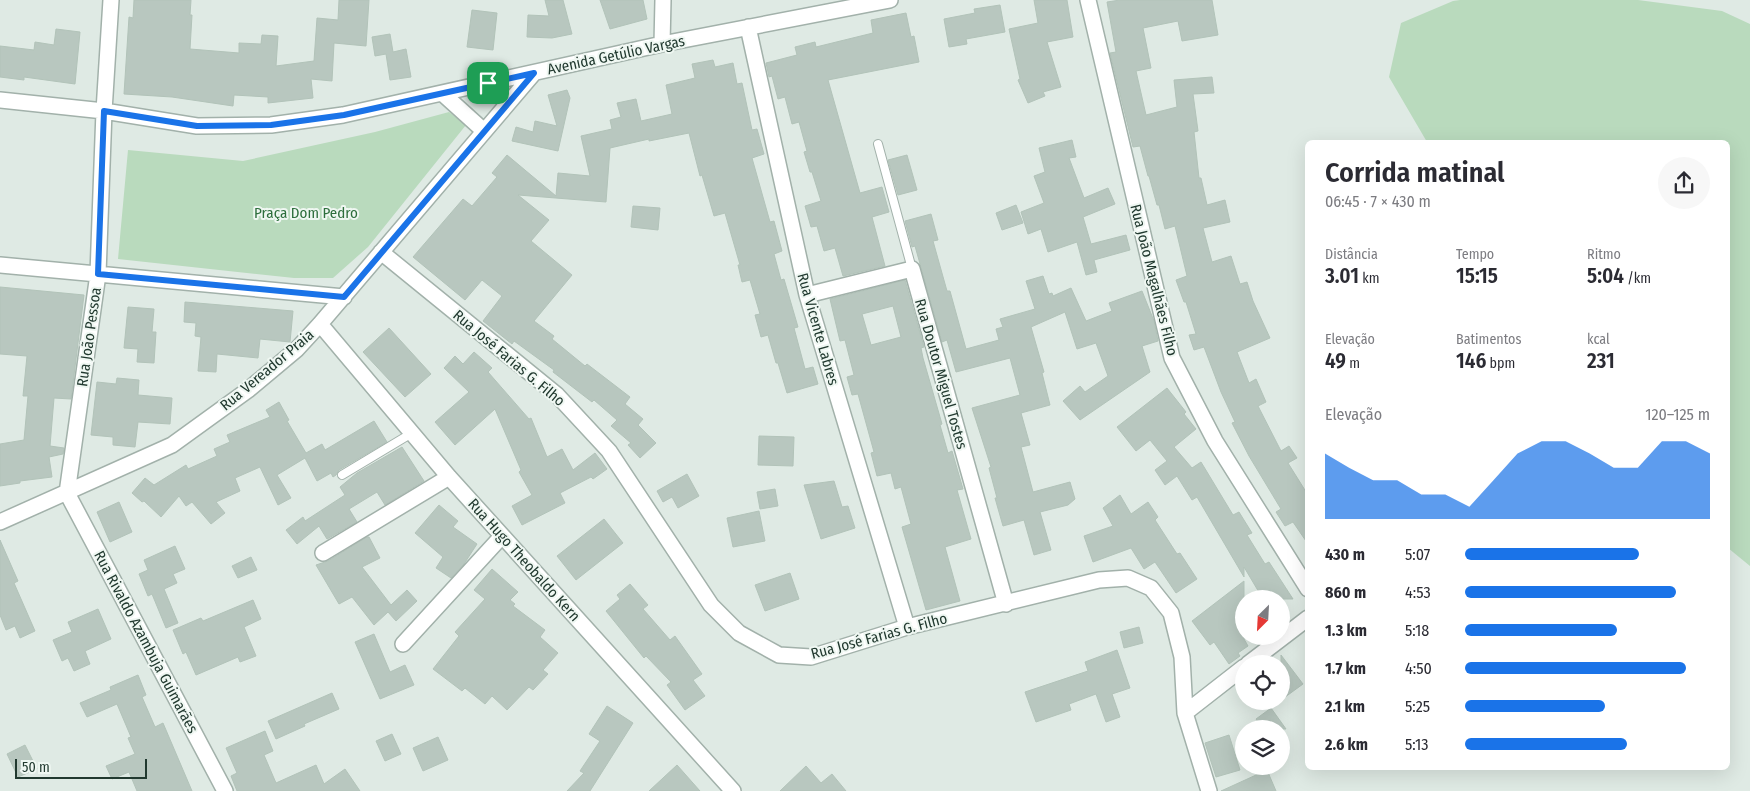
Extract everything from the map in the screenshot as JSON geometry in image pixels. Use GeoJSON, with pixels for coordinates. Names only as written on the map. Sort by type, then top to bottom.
{"type":"FeatureCollection","features":[{"type":"Feature","properties":{"kind":"street","name":"Rua João Pessoa"},"geometry":{"type":"LineString","coordinates":[[67,493],[98,274],[104,111],[111,0]]}},
{"type":"Feature","properties":{"kind":"street"},"geometry":{"type":"LineString","coordinates":[[662,44],[663,0]]}},
{"type":"Feature","properties":{"kind":"street","name":"Avenida Getúlio Vargas"},"geometry":{"type":"LineString","coordinates":[[0,100],[104,111],[197,126],[271,125],[344,115],[662,44],[890,0]]}},
{"type":"Feature","properties":{"kind":"street","name":"Rua João Magalhães Filho"},"geometry":{"type":"LineString","coordinates":[[1088,0],[1172,358],[1215,441],[1305,584]]}},
{"type":"Feature","properties":{"kind":"street","name":"Rua Vicente Labres"},"geometry":{"type":"LineString","coordinates":[[748,27],[807,295],[907,627]]}},
{"type":"Feature","properties":{"kind":"street","name":"Rua Vereador Praia"},"geometry":{"type":"LineString","coordinates":[[0,522],[172,445],[248,390],[296,349],[320,324],[534,73]]}},
{"type":"Feature","properties":{"kind":"street"},"geometry":{"type":"LineString","coordinates":[[442,93],[484,132]]}},
{"type":"Feature","properties":{"kind":"street","name":"Rua José Farias G. Filho"},"geometry":{"type":"LineString","coordinates":[[380,252],[557,395],[609,451],[711,605],[739,633],[779,655],[811,657],[907,627],[1099,580],[1128,578],[1151,588],[1171,613],[1182,657],[1185,713],[1209,791]]}},
{"type":"Feature","properties":{"kind":"street"},"geometry":{"type":"LineString","coordinates":[[0,265],[344,297]]}},
{"type":"Feature","properties":{"kind":"street"},"geometry":{"type":"LineString","coordinates":[[807,295],[912,270]]}},
{"type":"Feature","properties":{"kind":"street","name":"Rua Doutor Miguel Tostes"},"geometry":{"type":"LineString","coordinates":[[912,270],[1006,604]]}},
{"type":"Feature","properties":{"kind":"street","name":"Rua Hugo Theobaldo Kern"},"geometry":{"type":"LineString","coordinates":[[320,324],[449,477],[733,791]]}},
{"type":"Feature","properties":{"kind":"street"},"geometry":{"type":"LineString","coordinates":[[323,553],[449,477]]}},
{"type":"Feature","properties":{"kind":"street","name":"Rua Rivaldo Azambuja Guimarães"},"geometry":{"type":"LineString","coordinates":[[67,493],[225,791]]}},
{"type":"Feature","properties":{"kind":"street"},"geometry":{"type":"LineString","coordinates":[[404,644],[502,536]]}},
{"type":"Feature","properties":{"kind":"street"},"geometry":{"type":"LineString","coordinates":[[1260,655],[1305,620]]}},
{"type":"Feature","properties":{"kind":"street"},"geometry":{"type":"LineString","coordinates":[[1185,713],[1235,675]]}},
{"type":"Feature","properties":{"kind":"lane","name":"Rua Doutor Miguel Tostes"},"geometry":{"type":"LineString","coordinates":[[878,144],[912,270]]}},
{"type":"Feature","properties":{"kind":"lane"},"geometry":{"type":"LineString","coordinates":[[342,475],[412,433]]}},
{"type":"Feature","properties":{"kind":"green space"},"geometry":{"type":"Polygon","coordinates":[[[1638,0],[1722,11],[1750,24],[1750,566],[1730,550],[1730,140],[1426,140],[1389,77],[1401,23],[1453,1],[1638,0]]]}},
{"type":"Feature","properties":{"kind":"green space","name":"Praça Dom Pedro"},"geometry":{"type":"Polygon","coordinates":[[[449,112],[466,125],[368,247],[333,278],[294,278],[118,259],[128,150],[243,161],[375,132],[449,112]]]}},
{"type":"Feature","properties":{"kind":"building"},"geometry":{"type":"Polygon","coordinates":[[[134,0],[191,0],[190,49],[239,53],[239,43],[261,44],[262,35],[278,36],[276,66],[314,61],[317,18],[338,20],[339,0],[369,0],[366,46],[334,43],[332,81],[311,79],[313,98],[268,103],[268,97],[234,95],[233,106],[172,97],[124,94],[129,17],[133,18],[134,0]]]}},
{"type":"Feature","properties":{"kind":"building"},"geometry":{"type":"Polygon","coordinates":[[[545,0],[563,0],[572,34],[552,38],[527,37],[528,15],[549,16],[545,0]]]}},
{"type":"Feature","properties":{"kind":"building"},"geometry":{"type":"Polygon","coordinates":[[[600,0],[643,0],[647,19],[610,29],[600,0]]]}},
{"type":"Feature","properties":{"kind":"building"},"geometry":{"type":"Polygon","coordinates":[[[1034,0],[1067,0],[1073,37],[1047,42],[1061,87],[1043,92],[1045,96],[1028,103],[1018,80],[1020,79],[1009,29],[1038,23],[1034,0]]]}},
{"type":"Feature","properties":{"kind":"building"},"geometry":{"type":"Polygon","coordinates":[[[1120,0],[1212,0],[1218,35],[1182,41],[1178,21],[1143,28],[1151,68],[1136,71],[1146,115],[1177,107],[1174,80],[1212,77],[1214,93],[1193,94],[1198,131],[1194,132],[1199,178],[1201,178],[1207,205],[1225,200],[1230,222],[1203,228],[1212,262],[1231,256],[1240,284],[1247,282],[1253,301],[1270,338],[1237,352],[1249,383],[1256,379],[1266,402],[1258,406],[1281,451],[1289,446],[1297,458],[1288,463],[1305,490],[1305,540],[1293,522],[1285,526],[1276,512],[1281,509],[1249,456],[1232,423],[1235,422],[1204,347],[1194,350],[1189,335],[1196,334],[1186,302],[1184,302],[1176,280],[1187,276],[1175,226],[1165,229],[1140,146],[1133,147],[1110,53],[1116,52],[1107,2],[1120,0]]]}},
{"type":"Feature","properties":{"kind":"building"},"geometry":{"type":"Polygon","coordinates":[[[1000,5],[1005,32],[966,39],[967,44],[949,47],[944,19],[975,13],[974,9],[1000,5]]]}},
{"type":"Feature","properties":{"kind":"building"},"geometry":{"type":"Polygon","coordinates":[[[472,10],[497,13],[493,50],[467,47],[472,10]]]}},
{"type":"Feature","properties":{"kind":"building"},"geometry":{"type":"Polygon","coordinates":[[[906,13],[911,37],[914,36],[919,62],[828,80],[860,193],[882,187],[889,212],[872,217],[885,266],[843,276],[835,248],[824,251],[817,226],[811,227],[805,206],[821,201],[804,152],[807,151],[799,122],[792,124],[785,97],[778,99],[772,76],[769,77],[766,63],[797,55],[795,47],[815,42],[816,47],[873,33],[871,20],[906,13]]]}},
{"type":"Feature","properties":{"kind":"building"},"geometry":{"type":"Polygon","coordinates":[[[56,29],[80,32],[75,84],[24,77],[24,80],[0,77],[0,46],[34,50],[35,42],[54,45],[56,29]]]}},
{"type":"Feature","properties":{"kind":"building"},"geometry":{"type":"Polygon","coordinates":[[[390,34],[393,52],[406,49],[411,77],[390,80],[386,54],[375,56],[372,37],[390,34]]]}},
{"type":"Feature","properties":{"kind":"building"},"geometry":{"type":"Polygon","coordinates":[[[713,60],[715,67],[733,63],[737,84],[742,83],[752,130],[757,129],[764,154],[752,158],[770,222],[774,221],[782,251],[774,254],[781,280],[784,279],[798,327],[794,328],[805,369],[813,367],[818,384],[787,393],[768,335],[761,337],[755,315],[760,314],[750,280],[742,282],[738,265],[740,265],[725,213],[714,216],[702,175],[700,176],[689,133],[649,141],[649,139],[610,148],[606,202],[518,195],[549,220],[531,241],[572,275],[534,321],[554,336],[552,339],[585,366],[587,364],[630,397],[625,404],[643,419],[638,425],[656,443],[640,458],[628,445],[631,443],[611,426],[617,420],[594,400],[592,402],[553,372],[554,370],[514,341],[512,344],[483,321],[502,296],[482,280],[465,300],[413,257],[463,199],[472,206],[497,177],[492,173],[507,155],[556,196],[558,173],[590,176],[581,136],[612,129],[610,120],[621,117],[617,103],[636,99],[641,121],[672,114],[666,85],[695,78],[692,64],[713,60]]]}},
{"type":"Feature","properties":{"kind":"building"},"geometry":{"type":"Polygon","coordinates":[[[567,90],[570,98],[558,151],[512,141],[516,127],[533,132],[535,121],[557,126],[548,95],[567,90]]]}},
{"type":"Feature","properties":{"kind":"building"},"geometry":{"type":"Polygon","coordinates":[[[1072,140],[1076,157],[1069,158],[1084,198],[1108,188],[1115,204],[1083,217],[1091,244],[1126,235],[1130,250],[1094,260],[1097,272],[1086,275],[1077,242],[1048,252],[1041,229],[1028,234],[1021,212],[1044,203],[1034,176],[1045,172],[1039,148],[1072,140]]]}},
{"type":"Feature","properties":{"kind":"building"},"geometry":{"type":"Polygon","coordinates":[[[907,155],[917,190],[898,195],[888,160],[907,155]]]}},
{"type":"Feature","properties":{"kind":"building"},"geometry":{"type":"Polygon","coordinates":[[[1016,205],[1023,223],[1002,230],[996,213],[1016,205]]]}},
{"type":"Feature","properties":{"kind":"building"},"geometry":{"type":"Polygon","coordinates":[[[633,206],[660,208],[658,230],[631,227],[633,206]]]}},
{"type":"Feature","properties":{"kind":"building"},"geometry":{"type":"Polygon","coordinates":[[[931,214],[938,240],[933,241],[947,291],[950,291],[966,349],[999,340],[996,329],[1003,327],[1000,319],[1035,309],[1026,281],[1043,276],[1049,294],[1052,293],[1053,296],[1071,288],[1086,321],[1112,311],[1109,303],[1142,291],[1154,321],[1158,341],[1142,346],[1150,372],[1080,420],[1063,401],[1080,386],[1085,392],[1108,376],[1096,343],[1077,349],[1065,312],[1031,327],[1044,372],[1042,373],[1050,405],[1021,413],[1030,445],[1021,447],[1033,492],[1070,482],[1075,499],[1068,505],[1040,512],[1051,550],[1034,555],[1024,520],[1003,526],[995,498],[997,498],[989,468],[991,467],[972,408],[1020,395],[1010,358],[956,372],[947,340],[942,342],[915,246],[912,247],[905,221],[931,214]]]}},
{"type":"Feature","properties":{"kind":"building"},"geometry":{"type":"Polygon","coordinates":[[[905,280],[924,347],[921,348],[923,358],[942,424],[940,425],[948,453],[952,451],[963,489],[957,490],[971,539],[945,547],[960,601],[926,610],[902,527],[911,524],[901,487],[895,489],[891,473],[877,476],[871,453],[874,452],[858,394],[852,395],[847,377],[854,375],[845,340],[840,341],[830,299],[905,280]],[[893,306],[862,314],[871,345],[901,337],[893,306]]]}},
{"type":"Feature","properties":{"kind":"building"},"geometry":{"type":"Polygon","coordinates":[[[0,287],[84,295],[71,399],[54,398],[50,446],[64,448],[63,454],[49,457],[52,477],[20,481],[20,483],[0,486],[0,444],[24,440],[28,396],[23,396],[27,356],[0,354],[0,287]]]}},
{"type":"Feature","properties":{"kind":"building"},"geometry":{"type":"Polygon","coordinates":[[[185,302],[293,311],[290,342],[260,339],[258,358],[217,354],[216,372],[198,371],[201,337],[195,336],[196,323],[184,322],[185,302]]]}},
{"type":"Feature","properties":{"kind":"building"},"geometry":{"type":"Polygon","coordinates":[[[128,307],[154,309],[152,332],[156,332],[154,363],[137,362],[138,349],[124,348],[128,307]]]}},
{"type":"Feature","properties":{"kind":"building"},"geometry":{"type":"Polygon","coordinates":[[[389,328],[431,374],[405,397],[363,352],[389,328]]]}},
{"type":"Feature","properties":{"kind":"building"},"geometry":{"type":"Polygon","coordinates":[[[474,352],[492,368],[488,372],[529,419],[531,418],[547,457],[562,449],[573,470],[595,453],[607,469],[593,479],[591,477],[560,493],[565,503],[522,525],[512,506],[532,495],[519,472],[521,470],[495,409],[455,445],[435,422],[469,392],[444,368],[455,356],[463,364],[474,352]]]}},
{"type":"Feature","properties":{"kind":"building"},"geometry":{"type":"Polygon","coordinates":[[[117,378],[139,380],[138,395],[172,398],[170,424],[138,422],[135,447],[113,445],[113,437],[91,435],[97,382],[116,384],[117,378]]]}},
{"type":"Feature","properties":{"kind":"building"},"geometry":{"type":"Polygon","coordinates":[[[1167,388],[1186,412],[1184,414],[1196,429],[1174,447],[1192,468],[1201,462],[1233,515],[1239,512],[1252,533],[1247,535],[1265,564],[1269,562],[1287,590],[1258,590],[1244,567],[1244,577],[1197,497],[1192,500],[1177,476],[1165,485],[1155,470],[1167,461],[1150,440],[1136,451],[1117,427],[1167,388]]]}},
{"type":"Feature","properties":{"kind":"building"},"geometry":{"type":"Polygon","coordinates":[[[279,402],[289,420],[287,421],[306,453],[322,444],[325,450],[374,421],[387,442],[339,470],[333,477],[331,473],[317,481],[305,458],[277,475],[291,498],[278,505],[260,467],[235,478],[240,491],[216,502],[225,513],[211,524],[192,502],[186,506],[179,496],[161,517],[132,493],[145,478],[154,485],[186,465],[188,469],[217,456],[214,449],[230,442],[227,435],[270,417],[266,410],[279,402]]]}},
{"type":"Feature","properties":{"kind":"building"},"geometry":{"type":"Polygon","coordinates":[[[759,436],[794,437],[793,466],[758,465],[759,436]]]}},
{"type":"Feature","properties":{"kind":"building"},"geometry":{"type":"Polygon","coordinates":[[[402,447],[424,481],[385,505],[377,492],[349,509],[357,522],[327,539],[319,526],[297,544],[286,530],[303,517],[305,521],[345,495],[340,487],[357,473],[402,447]]]}},
{"type":"Feature","properties":{"kind":"building"},"geometry":{"type":"Polygon","coordinates":[[[687,474],[699,496],[678,508],[672,497],[663,502],[657,491],[687,474]]]}},
{"type":"Feature","properties":{"kind":"building"},"geometry":{"type":"Polygon","coordinates":[[[834,481],[842,507],[848,506],[855,528],[821,539],[804,485],[834,481]]]}},
{"type":"Feature","properties":{"kind":"building"},"geometry":{"type":"Polygon","coordinates":[[[775,489],[778,506],[760,509],[757,492],[775,489]]]}},
{"type":"Feature","properties":{"kind":"building"},"geometry":{"type":"Polygon","coordinates":[[[1120,495],[1131,514],[1148,502],[1158,517],[1155,520],[1177,554],[1180,553],[1197,579],[1176,593],[1155,562],[1144,569],[1131,548],[1093,562],[1084,536],[1113,526],[1103,508],[1120,495]]]}},
{"type":"Feature","properties":{"kind":"building"},"geometry":{"type":"Polygon","coordinates":[[[119,502],[132,532],[110,542],[97,512],[119,502]]]}},
{"type":"Feature","properties":{"kind":"building"},"geometry":{"type":"Polygon","coordinates":[[[439,505],[458,521],[453,527],[477,544],[464,564],[451,578],[436,568],[443,557],[415,533],[439,505]]]}},
{"type":"Feature","properties":{"kind":"building"},"geometry":{"type":"Polygon","coordinates":[[[759,511],[765,541],[733,547],[727,518],[759,511]]]}},
{"type":"Feature","properties":{"kind":"building"},"geometry":{"type":"Polygon","coordinates":[[[604,519],[623,543],[576,580],[557,556],[604,519]]]}},
{"type":"Feature","properties":{"kind":"building"},"geometry":{"type":"Polygon","coordinates":[[[369,537],[380,558],[362,567],[391,605],[407,590],[417,601],[396,621],[388,612],[374,625],[352,597],[339,604],[316,565],[328,561],[369,537]]]}},
{"type":"Feature","properties":{"kind":"building"},"geometry":{"type":"Polygon","coordinates":[[[0,540],[18,581],[14,583],[35,631],[20,638],[15,626],[6,630],[0,615],[0,540]]]}},
{"type":"Feature","properties":{"kind":"building"},"geometry":{"type":"Polygon","coordinates":[[[175,546],[185,569],[173,574],[177,583],[164,589],[178,623],[166,628],[152,594],[148,596],[139,574],[148,570],[144,560],[175,546]]]}},
{"type":"Feature","properties":{"kind":"building"},"geometry":{"type":"Polygon","coordinates":[[[251,557],[257,570],[238,578],[232,566],[251,557]]]}},
{"type":"Feature","properties":{"kind":"building"},"geometry":{"type":"Polygon","coordinates":[[[492,569],[518,592],[510,600],[515,604],[513,606],[545,630],[540,637],[558,653],[543,670],[548,674],[533,690],[529,687],[507,710],[492,696],[485,704],[465,688],[462,691],[433,669],[459,636],[455,632],[485,599],[474,590],[492,569]]]}},
{"type":"Feature","properties":{"kind":"building"},"geometry":{"type":"Polygon","coordinates":[[[790,573],[799,599],[765,611],[755,585],[790,573]]]}},
{"type":"Feature","properties":{"kind":"building"},"geometry":{"type":"Polygon","coordinates":[[[1244,581],[1244,590],[1235,590],[1235,645],[1248,646],[1238,653],[1239,655],[1235,655],[1235,660],[1229,664],[1214,642],[1210,645],[1192,621],[1244,581]]]}},
{"type":"Feature","properties":{"kind":"building"},"geometry":{"type":"Polygon","coordinates":[[[630,584],[648,605],[643,609],[670,640],[675,636],[702,674],[693,680],[705,696],[685,710],[667,685],[671,682],[646,656],[644,658],[606,611],[620,599],[617,595],[630,584]]]}},
{"type":"Feature","properties":{"kind":"building"},"geometry":{"type":"Polygon","coordinates":[[[253,600],[261,619],[244,627],[256,656],[240,662],[238,657],[196,675],[186,652],[183,654],[173,630],[201,618],[203,621],[253,600]]]}},
{"type":"Feature","properties":{"kind":"building"},"geometry":{"type":"Polygon","coordinates":[[[98,609],[111,639],[85,651],[90,664],[74,671],[68,658],[62,661],[53,640],[72,632],[68,622],[98,609]]]}},
{"type":"Feature","properties":{"kind":"building"},"geometry":{"type":"Polygon","coordinates":[[[1139,627],[1143,643],[1124,648],[1120,632],[1139,627]]]}},
{"type":"Feature","properties":{"kind":"building"},"geometry":{"type":"Polygon","coordinates":[[[374,634],[390,672],[405,665],[414,685],[380,699],[355,642],[374,634]]]}},
{"type":"Feature","properties":{"kind":"building"},"geometry":{"type":"Polygon","coordinates":[[[1117,650],[1130,688],[1112,694],[1120,717],[1106,722],[1096,694],[1069,704],[1071,710],[1036,722],[1025,692],[1088,671],[1085,662],[1117,650]]]}},
{"type":"Feature","properties":{"kind":"building"},"geometry":{"type":"Polygon","coordinates":[[[1290,667],[1303,684],[1290,693],[1290,667]]]}},
{"type":"Feature","properties":{"kind":"building"},"geometry":{"type":"Polygon","coordinates":[[[138,675],[146,695],[142,697],[155,727],[163,723],[192,791],[137,791],[129,772],[112,779],[106,766],[135,754],[128,738],[131,737],[117,704],[87,717],[80,703],[111,690],[110,687],[138,675]]]}},
{"type":"Feature","properties":{"kind":"building"},"geometry":{"type":"Polygon","coordinates":[[[332,693],[339,709],[304,724],[305,726],[276,739],[268,721],[332,693]]]}},
{"type":"Feature","properties":{"kind":"building"},"geometry":{"type":"Polygon","coordinates":[[[607,706],[633,723],[590,791],[567,791],[584,773],[580,771],[600,741],[589,734],[607,706]]]}},
{"type":"Feature","properties":{"kind":"building"},"geometry":{"type":"Polygon","coordinates":[[[1268,710],[1272,710],[1280,720],[1257,720],[1268,710]]]}},
{"type":"Feature","properties":{"kind":"building"},"geometry":{"type":"Polygon","coordinates":[[[265,731],[273,751],[264,755],[276,783],[316,765],[324,784],[345,769],[360,791],[237,791],[231,776],[237,773],[226,748],[265,731]]]}},
{"type":"Feature","properties":{"kind":"building"},"geometry":{"type":"Polygon","coordinates":[[[392,734],[401,754],[385,761],[376,741],[392,734]]]}},
{"type":"Feature","properties":{"kind":"building"},"geometry":{"type":"Polygon","coordinates":[[[1229,735],[1235,754],[1235,771],[1216,777],[1205,743],[1229,735]]]}},
{"type":"Feature","properties":{"kind":"building"},"geometry":{"type":"Polygon","coordinates":[[[438,737],[448,760],[423,771],[413,748],[438,737]]]}},
{"type":"Feature","properties":{"kind":"building"},"geometry":{"type":"Polygon","coordinates":[[[25,745],[37,769],[18,777],[7,754],[25,745]]]}},
{"type":"Feature","properties":{"kind":"building"},"geometry":{"type":"Polygon","coordinates":[[[677,765],[700,791],[649,791],[677,765]]]}},
{"type":"Feature","properties":{"kind":"building"},"geometry":{"type":"Polygon","coordinates":[[[806,766],[821,783],[832,774],[846,791],[780,791],[806,766]]]}},
{"type":"Feature","properties":{"kind":"building"},"geometry":{"type":"Polygon","coordinates":[[[1256,775],[1269,775],[1276,791],[1221,791],[1256,775]]]}},
{"type":"Feature","properties":{"kind":"route"},"geometry":{"type":"LineString","coordinates":[[534,73],[380,252],[344,297],[98,274],[104,111],[197,126],[271,125],[344,115],[488,83],[534,73]]}}]}
